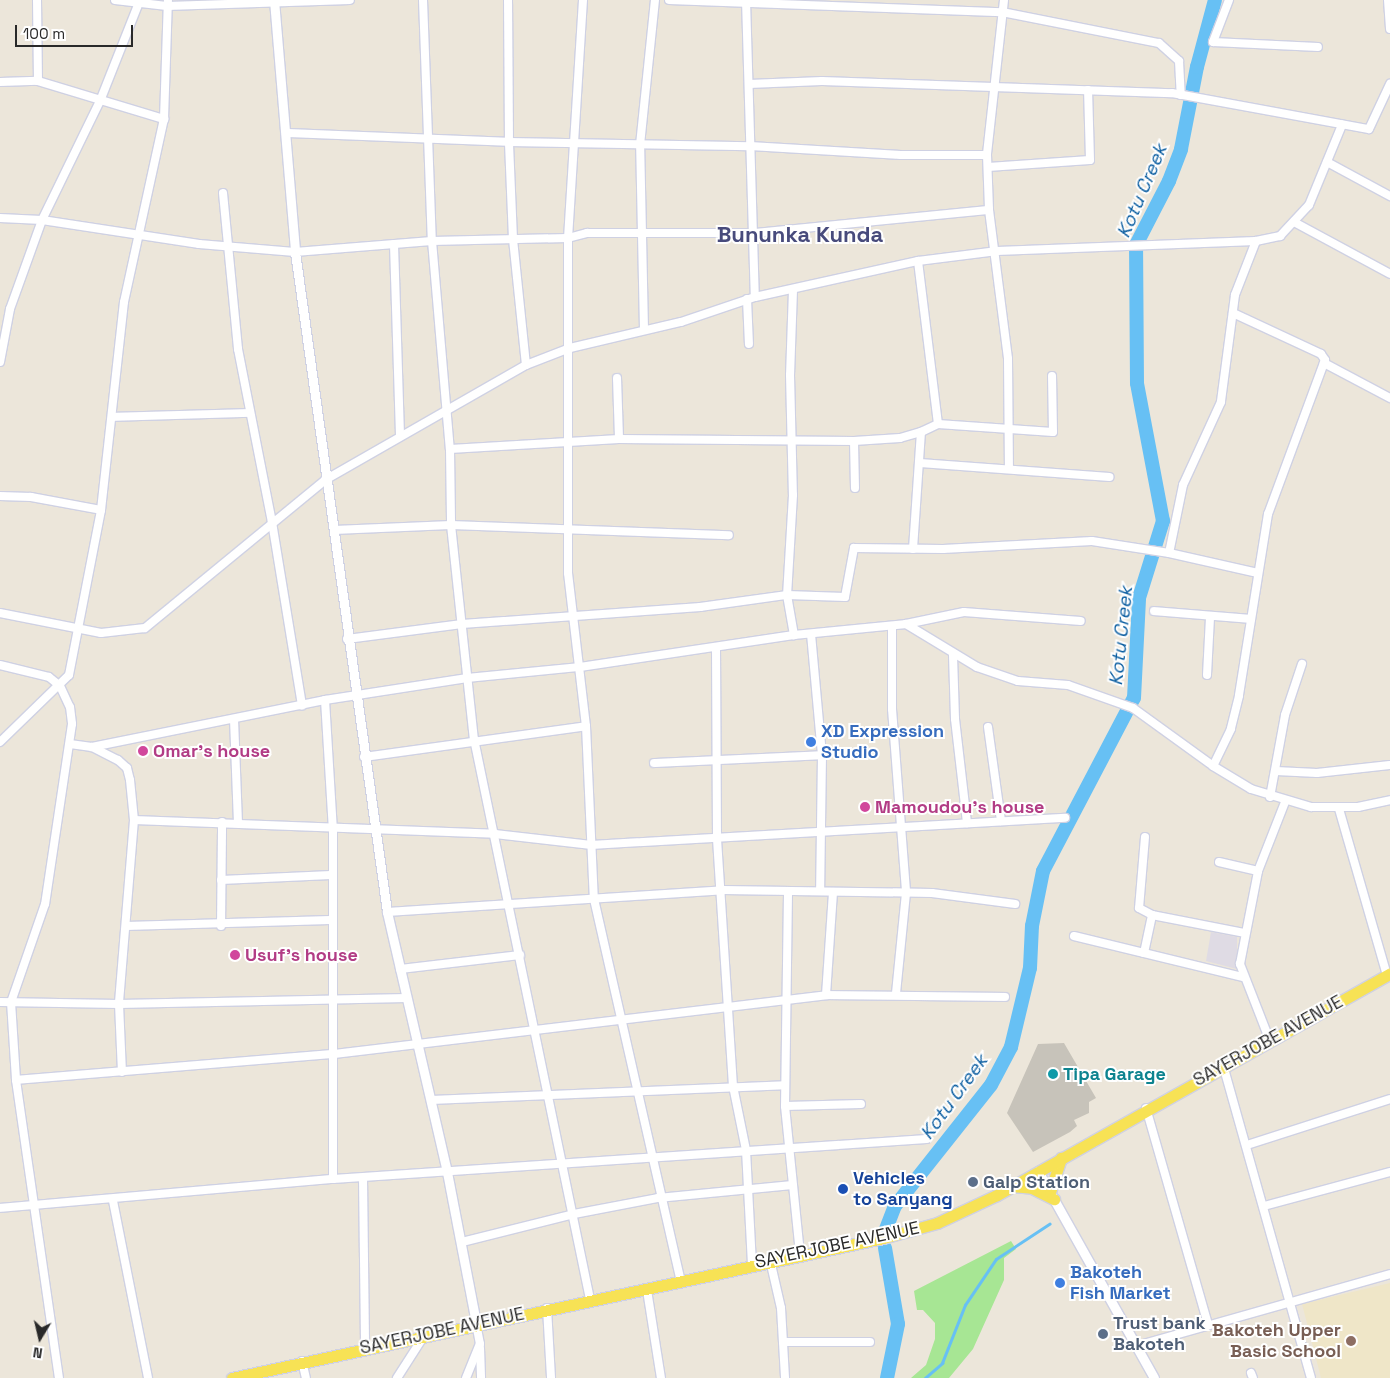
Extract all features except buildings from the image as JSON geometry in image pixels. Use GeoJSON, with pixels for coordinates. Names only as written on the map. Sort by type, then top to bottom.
{"type":"FeatureCollection","features":[{"type":"Feature","properties":{"kind":"main road","name":"SAYERJOBE AVENUE"},"geometry":{"type":"LineString","coordinates":[[232,1378],[590,1298],[647,1290],[680,1279],[937,1223],[1011,1186],[1223,1065],[1389,975]]}},
{"type":"Feature","properties":{"kind":"main road"},"geometry":{"type":"LineString","coordinates":[[1011,1186],[1032,1188],[1052,1195],[1052,1175],[1061,1158]]}},
{"type":"Feature","properties":{"kind":"street"},"geometry":{"type":"LineString","coordinates":[[37,0],[38,82]]}},
{"type":"Feature","properties":{"kind":"street"},"geometry":{"type":"LineString","coordinates":[[115,0],[167,3],[350,0]]}},
{"type":"Feature","properties":{"kind":"street"},"geometry":{"type":"LineString","coordinates":[[423,0],[430,141],[432,241],[450,449],[451,525],[474,739],[536,1028],[590,1298]]}},
{"type":"Feature","properties":{"kind":"street"},"geometry":{"type":"LineString","coordinates":[[508,0],[509,142],[513,239],[526,365]]}},
{"type":"Feature","properties":{"kind":"street"},"geometry":{"type":"LineString","coordinates":[[584,0],[572,144],[568,238],[570,348],[568,530],[572,618],[580,667],[586,726],[594,899],[658,1198],[680,1279]]}},
{"type":"Feature","properties":{"kind":"street"},"geometry":{"type":"LineString","coordinates":[[644,330],[639,234],[640,145],[655,0]]}},
{"type":"Feature","properties":{"kind":"street"},"geometry":{"type":"LineString","coordinates":[[669,0],[838,2],[1002,12],[1159,43],[1179,62],[1181,95]]}},
{"type":"Feature","properties":{"kind":"street"},"geometry":{"type":"LineString","coordinates":[[1004,0],[991,89],[987,155],[989,210],[997,251],[1012,430],[1009,467]]}},
{"type":"Feature","properties":{"kind":"street"},"geometry":{"type":"LineString","coordinates":[[1229,0],[1213,42],[1318,47]]}},
{"type":"Feature","properties":{"kind":"street"},"geometry":{"type":"LineString","coordinates":[[1388,0],[1390,30]]}},
{"type":"Feature","properties":{"kind":"street"},"geometry":{"type":"LineString","coordinates":[[746,1],[754,233],[749,344]]}},
{"type":"Feature","properties":{"kind":"street"},"geometry":{"type":"LineString","coordinates":[[0,362],[10,309],[42,220],[100,101],[139,2]]}},
{"type":"Feature","properties":{"kind":"street"},"geometry":{"type":"LineString","coordinates":[[274,2],[295,252],[325,480],[334,530],[347,639],[387,912],[462,1242],[480,1344],[481,1378]]}},
{"type":"Feature","properties":{"kind":"street"},"geometry":{"type":"LineString","coordinates":[[0,742],[60,686],[69,675],[102,510],[124,302],[164,119],[167,3]]}},
{"type":"Feature","properties":{"kind":"street"},"geometry":{"type":"LineString","coordinates":[[749,84],[822,81],[991,89],[1052,87],[1181,95],[1369,129],[1390,84]]}},
{"type":"Feature","properties":{"kind":"street"},"geometry":{"type":"LineString","coordinates":[[0,82],[38,82],[164,119]]}},
{"type":"Feature","properties":{"kind":"street"},"geometry":{"type":"LineString","coordinates":[[988,167],[1090,160],[1088,90]]}},
{"type":"Feature","properties":{"kind":"street"},"geometry":{"type":"LineString","coordinates":[[0,613],[100,633],[144,628],[325,480],[526,365],[570,348],[681,322],[751,298],[918,261],[997,251],[1256,241],[1280,236],[1309,205],[1342,125]]}},
{"type":"Feature","properties":{"kind":"street"},"geometry":{"type":"LineString","coordinates":[[286,133],[430,141],[750,146],[901,155],[987,155]]}},
{"type":"Feature","properties":{"kind":"street"},"geometry":{"type":"LineString","coordinates":[[1327,162],[1390,196]]}},
{"type":"Feature","properties":{"kind":"street"},"geometry":{"type":"LineString","coordinates":[[224,193],[226,247],[248,413],[272,522],[302,706]]}},
{"type":"Feature","properties":{"kind":"street"},"geometry":{"type":"LineString","coordinates":[[0,218],[42,220],[139,236],[226,247],[295,252],[432,241],[568,238],[587,234],[754,233],[989,210]]}},
{"type":"Feature","properties":{"kind":"street"},"geometry":{"type":"LineString","coordinates":[[1294,222],[1390,274]]}},
{"type":"Feature","properties":{"kind":"street"},"geometry":{"type":"LineString","coordinates":[[1169,553],[1183,485],[1221,402],[1239,283],[1256,241]]}},
{"type":"Feature","properties":{"kind":"street"},"geometry":{"type":"LineString","coordinates":[[394,244],[400,436]]}},
{"type":"Feature","properties":{"kind":"street"},"geometry":{"type":"LineString","coordinates":[[918,261],[938,424]]}},
{"type":"Feature","properties":{"kind":"street"},"geometry":{"type":"LineString","coordinates":[[793,290],[793,441],[787,594],[794,635]]}},
{"type":"Feature","properties":{"kind":"street"},"geometry":{"type":"LineString","coordinates":[[1213,766],[1235,718],[1258,573],[1274,496],[1324,363],[1321,354],[1233,313]]}},
{"type":"Feature","properties":{"kind":"street"},"geometry":{"type":"LineString","coordinates":[[1324,363],[1390,398]]}},
{"type":"Feature","properties":{"kind":"street"},"geometry":{"type":"LineString","coordinates":[[450,449],[568,440],[854,441],[900,438],[921,432],[938,424],[1053,432],[1052,376]]}},
{"type":"Feature","properties":{"kind":"street"},"geometry":{"type":"LineString","coordinates":[[617,378],[619,439]]}},
{"type":"Feature","properties":{"kind":"street"},"geometry":{"type":"LineString","coordinates":[[112,417],[248,413]]}},
{"type":"Feature","properties":{"kind":"street"},"geometry":{"type":"LineString","coordinates":[[913,550],[921,432]]}},
{"type":"Feature","properties":{"kind":"street"},"geometry":{"type":"LineString","coordinates":[[854,441],[855,488]]}},
{"type":"Feature","properties":{"kind":"street"},"geometry":{"type":"LineString","coordinates":[[920,463],[1009,467],[1109,477]]}},
{"type":"Feature","properties":{"kind":"street"},"geometry":{"type":"LineString","coordinates":[[0,496],[31,496],[102,510]]}},
{"type":"Feature","properties":{"kind":"street"},"geometry":{"type":"LineString","coordinates":[[334,530],[451,525],[728,535]]}},
{"type":"Feature","properties":{"kind":"street"},"geometry":{"type":"LineString","coordinates":[[347,639],[462,624],[572,618],[787,594],[845,597],[854,548],[913,550],[1092,541],[1169,553],[1258,573]]}},
{"type":"Feature","properties":{"kind":"street"},"geometry":{"type":"LineString","coordinates":[[1154,611],[1251,619]]}},
{"type":"Feature","properties":{"kind":"street"},"geometry":{"type":"LineString","coordinates":[[70,744],[92,747],[325,700],[467,678],[580,667],[794,635],[892,626],[964,612],[1080,621]]}},
{"type":"Feature","properties":{"kind":"street"},"geometry":{"type":"LineString","coordinates":[[1207,675],[1210,617]]}},
{"type":"Feature","properties":{"kind":"street"},"geometry":{"type":"LineString","coordinates":[[906,624],[952,656],[1007,678],[1054,681],[1130,706],[1213,766],[1270,797],[1285,802],[1339,809],[1390,800]]}},
{"type":"Feature","properties":{"kind":"street"},"geometry":{"type":"LineString","coordinates":[[892,626],[892,709],[903,825],[906,893],[896,994]]}},
{"type":"Feature","properties":{"kind":"street"},"geometry":{"type":"LineString","coordinates":[[811,634],[822,755],[823,832],[820,891]]}},
{"type":"Feature","properties":{"kind":"street"},"geometry":{"type":"LineString","coordinates":[[716,647],[717,839],[730,1010],[733,1086],[746,1150],[752,1264]]}},
{"type":"Feature","properties":{"kind":"street"},"geometry":{"type":"LineString","coordinates":[[952,656],[955,719],[967,823]]}},
{"type":"Feature","properties":{"kind":"street"},"geometry":{"type":"LineString","coordinates":[[1270,797],[1285,715],[1302,664]]}},
{"type":"Feature","properties":{"kind":"street"},"geometry":{"type":"LineString","coordinates":[[0,665],[49,677],[60,686],[70,707],[70,744],[45,904],[11,1002],[16,1080],[36,1203],[59,1378]]}},
{"type":"Feature","properties":{"kind":"street"},"geometry":{"type":"LineString","coordinates":[[325,700],[332,830],[330,920],[334,1054],[333,1179]]}},
{"type":"Feature","properties":{"kind":"street"},"geometry":{"type":"LineString","coordinates":[[234,719],[238,822]]}},
{"type":"Feature","properties":{"kind":"street"},"geometry":{"type":"LineString","coordinates":[[364,757],[474,739],[586,726]]}},
{"type":"Feature","properties":{"kind":"street"},"geometry":{"type":"LineString","coordinates":[[988,727],[1001,820]]}},
{"type":"Feature","properties":{"kind":"street"},"geometry":{"type":"LineString","coordinates":[[92,747],[127,768],[134,820],[119,1004],[122,1072]]}},
{"type":"Feature","properties":{"kind":"street"},"geometry":{"type":"LineString","coordinates":[[654,764],[717,763],[822,755]]}},
{"type":"Feature","properties":{"kind":"street"},"geometry":{"type":"LineString","coordinates":[[1276,771],[1317,773],[1390,765]]}},
{"type":"Feature","properties":{"kind":"street"},"geometry":{"type":"LineString","coordinates":[[1270,1041],[1242,977],[1240,964],[1258,871],[1285,802]]}},
{"type":"Feature","properties":{"kind":"street"},"geometry":{"type":"LineString","coordinates":[[1339,809],[1389,975]]}},
{"type":"Feature","properties":{"kind":"street"},"geometry":{"type":"LineString","coordinates":[[134,820],[238,822],[332,830],[495,834],[591,845],[717,839],[903,825],[1065,818]]}},
{"type":"Feature","properties":{"kind":"street"},"geometry":{"type":"LineString","coordinates":[[221,926],[222,822]]}},
{"type":"Feature","properties":{"kind":"street"},"geometry":{"type":"LineString","coordinates":[[1145,837],[1139,908],[1152,914],[1245,932]]}},
{"type":"Feature","properties":{"kind":"street"},"geometry":{"type":"LineString","coordinates":[[1219,862],[1258,871]]}},
{"type":"Feature","properties":{"kind":"street"},"geometry":{"type":"LineString","coordinates":[[220,880],[331,875]]}},
{"type":"Feature","properties":{"kind":"street"},"geometry":{"type":"LineString","coordinates":[[387,912],[510,907],[722,890],[788,893],[820,891],[906,893],[1015,904]]}},
{"type":"Feature","properties":{"kind":"street"},"geometry":{"type":"LineString","coordinates":[[826,995],[833,892]]}},
{"type":"Feature","properties":{"kind":"street"},"geometry":{"type":"LineString","coordinates":[[788,893],[785,1106],[800,1254]]}},
{"type":"Feature","properties":{"kind":"street"},"geometry":{"type":"LineString","coordinates":[[1144,953],[1152,914]]}},
{"type":"Feature","properties":{"kind":"street"},"geometry":{"type":"LineString","coordinates":[[126,926],[221,926],[330,920]]}},
{"type":"Feature","properties":{"kind":"street"},"geometry":{"type":"LineString","coordinates":[[1074,936],[1242,977]]}},
{"type":"Feature","properties":{"kind":"street"},"geometry":{"type":"LineString","coordinates":[[400,969],[520,955]]}},
{"type":"Feature","properties":{"kind":"street"},"geometry":{"type":"LineString","coordinates":[[16,1080],[334,1054],[536,1028],[730,1010],[826,995],[896,994],[1005,997]]}},
{"type":"Feature","properties":{"kind":"street"},"geometry":{"type":"LineString","coordinates":[[0,1002],[119,1004],[332,997],[407,998]]}},
{"type":"Feature","properties":{"kind":"street"},"geometry":{"type":"LineString","coordinates":[[1223,1065],[1311,1378]]}},
{"type":"Feature","properties":{"kind":"street"},"geometry":{"type":"LineString","coordinates":[[431,1100],[785,1085]]}},
{"type":"Feature","properties":{"kind":"street"},"geometry":{"type":"LineString","coordinates":[[1247,1145],[1390,1099]]}},
{"type":"Feature","properties":{"kind":"street"},"geometry":{"type":"LineString","coordinates":[[785,1106],[861,1104]]}},
{"type":"Feature","properties":{"kind":"street"},"geometry":{"type":"LineString","coordinates":[[1146,1108],[1208,1324]]}},
{"type":"Feature","properties":{"kind":"street"},"geometry":{"type":"LineString","coordinates":[[0,1208],[36,1203],[113,1201],[333,1179],[562,1162],[650,1158],[927,1139]]}},
{"type":"Feature","properties":{"kind":"street"},"geometry":{"type":"LineString","coordinates":[[1038,1171],[1154,1378]]}},
{"type":"Feature","properties":{"kind":"street"},"geometry":{"type":"LineString","coordinates":[[1264,1206],[1390,1172]]}},
{"type":"Feature","properties":{"kind":"street"},"geometry":{"type":"LineString","coordinates":[[363,1178],[365,1348]]}},
{"type":"Feature","properties":{"kind":"street"},"geometry":{"type":"LineString","coordinates":[[462,1242],[574,1214],[658,1198],[792,1185]]}},
{"type":"Feature","properties":{"kind":"street"},"geometry":{"type":"LineString","coordinates":[[113,1201],[148,1378]]}},
{"type":"Feature","properties":{"kind":"street"},"geometry":{"type":"LineString","coordinates":[[770,1260],[781,1308],[786,1378]]}},
{"type":"Feature","properties":{"kind":"street"},"geometry":{"type":"LineString","coordinates":[[1136,1346],[1208,1324],[1390,1274]]}},
{"type":"Feature","properties":{"kind":"street"},"geometry":{"type":"LineString","coordinates":[[647,1290],[662,1378]]}},
{"type":"Feature","properties":{"kind":"street"},"geometry":{"type":"LineString","coordinates":[[547,1308],[551,1378]]}},
{"type":"Feature","properties":{"kind":"street"},"geometry":{"type":"LineString","coordinates":[[397,1378],[426,1334]]}},
{"type":"Feature","properties":{"kind":"street"},"geometry":{"type":"LineString","coordinates":[[782,1342],[870,1342]]}},
{"type":"Feature","properties":{"kind":"street"},"geometry":{"type":"LineString","coordinates":[[466,1378],[480,1344]]}},
{"type":"Feature","properties":{"kind":"street"},"geometry":{"type":"LineString","coordinates":[[302,1361],[306,1378]]}},
{"type":"Feature","properties":{"kind":"shaded area"},"geometry":{"type":"Polygon","coordinates":[[[1211,932],[1237,937],[1237,969],[1206,961],[1211,932]]]}},
{"type":"Feature","properties":{"kind":"shaded area","name":"Bakoteh Upper Basic School"},"geometry":{"type":"Polygon","coordinates":[[[1390,1283],[1390,1378],[1321,1378],[1302,1304],[1390,1283]]]}},
{"type":"Feature","properties":{"kind":"green space"},"geometry":{"type":"Polygon","coordinates":[[[1011,1241],[1016,1249],[1004,1258],[1004,1280],[973,1349],[949,1378],[911,1378],[926,1365],[935,1339],[935,1323],[923,1310],[917,1310],[914,1291],[1011,1241]]]}},
{"type":"Feature","properties":{"kind":"waterway","name":"Kotu Creek"},"geometry":{"type":"LineString","coordinates":[[886,1229],[895,1206],[991,1085],[1011,1047],[1030,968],[1032,926],[1043,871],[1134,698],[1139,598],[1163,521],[1137,383],[1136,245],[1169,181],[1181,149],[1197,67],[1215,0]]}},
{"type":"Feature","properties":{"kind":"waterway"},"geometry":{"type":"LineString","coordinates":[[925,1378],[942,1363],[965,1305],[996,1259],[1049,1224]]}},
{"type":"Feature","properties":{"kind":"waterway","name":"Kotu Creek"},"geometry":{"type":"LineString","coordinates":[[885,1248],[898,1324],[887,1378]]}},
{"type":"Feature","properties":{"kind":"place","name":"XD Expression Studio"},"geometry":{"type":"Point","coordinates":[811,742]}},
{"type":"Feature","properties":{"kind":"place","name":"Omar's house"},"geometry":{"type":"Point","coordinates":[143,751]}},
{"type":"Feature","properties":{"kind":"place","name":"Mamoudou's house"},"geometry":{"type":"Point","coordinates":[865,807]}},
{"type":"Feature","properties":{"kind":"place","name":"Usuf's house"},"geometry":{"type":"Point","coordinates":[235,955]}},
{"type":"Feature","properties":{"kind":"place","name":"Tipa Garage"},"geometry":{"type":"Point","coordinates":[1053,1074]}},
{"type":"Feature","properties":{"kind":"place","name":"Galp Station"},"geometry":{"type":"Point","coordinates":[973,1182]}},
{"type":"Feature","properties":{"kind":"place","name":"Vehicles to Sanyang"},"geometry":{"type":"Point","coordinates":[843,1189]}},
{"type":"Feature","properties":{"kind":"place","name":"Bakoteh Fish Market"},"geometry":{"type":"Point","coordinates":[1060,1283]}},
{"type":"Feature","properties":{"kind":"place","name":"Trust bank Bakoteh"},"geometry":{"type":"Point","coordinates":[1103,1334]}},
{"type":"Feature","properties":{"kind":"place","name":"Bakoteh Upper Basic School"},"geometry":{"type":"Point","coordinates":[1351,1341]}},
{"type":"Feature","properties":{"kind":"district","name":"Bununka Kunda"},"geometry":{"type":"Point","coordinates":[800,235]}}]}
